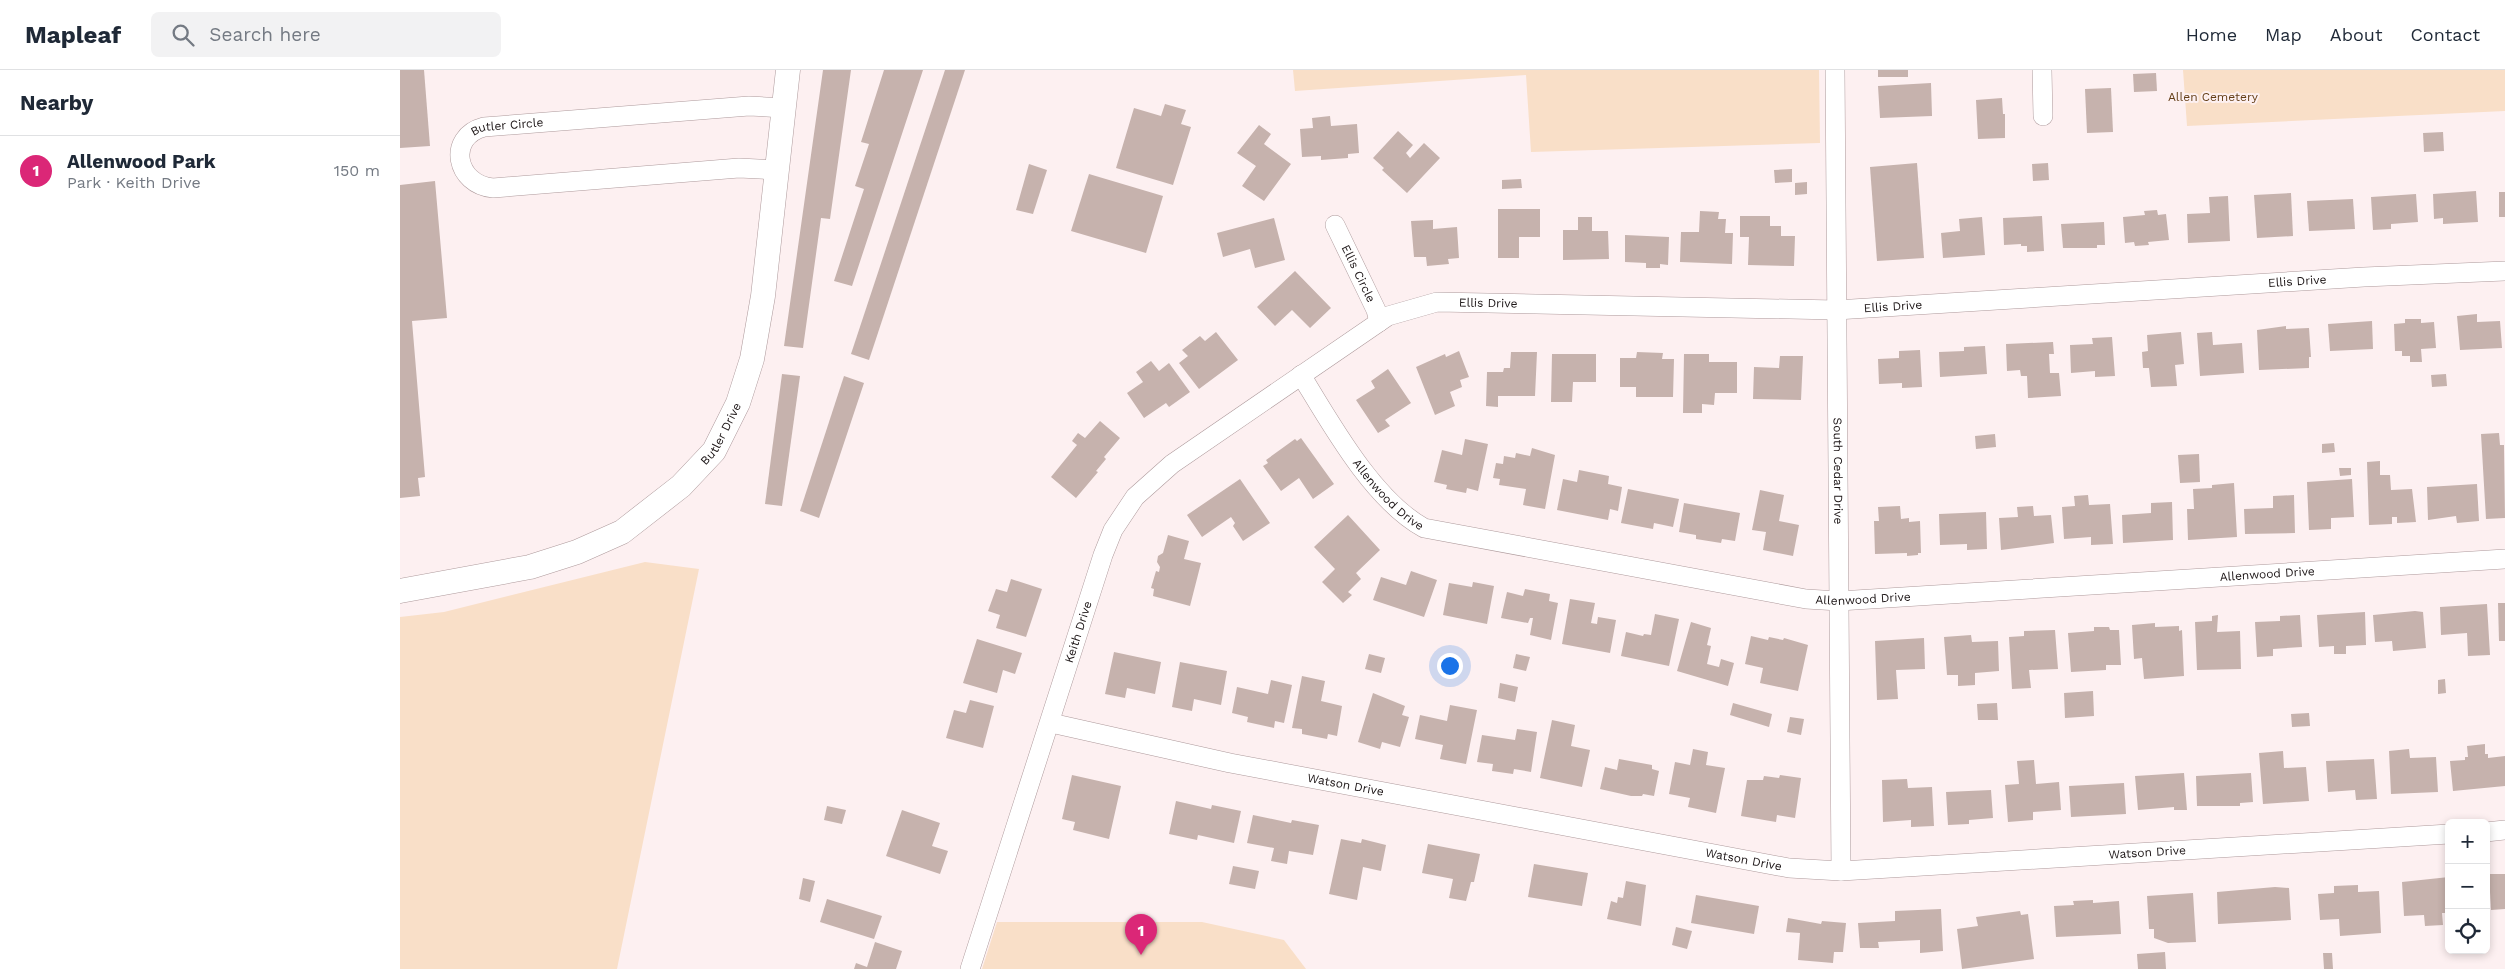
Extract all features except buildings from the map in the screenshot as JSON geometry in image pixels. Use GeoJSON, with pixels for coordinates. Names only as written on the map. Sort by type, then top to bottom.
{"type":"FeatureCollection","features":[{"type":"Feature","properties":{"kind":"street","name":"Butler Drive"},"geometry":{"type":"LineString","coordinates":[[400,592],[530,567],[578,552],[622,532],[681,486],[714,451],[738,402],[752,358],[764,296],[788,70]]}},
{"type":"Feature","properties":{"kind":"street","name":"South Cedar Drive"},"geometry":{"type":"LineString","coordinates":[[1835,70],[1841,871]]}},
{"type":"Feature","properties":{"kind":"street"},"geometry":{"type":"LineString","coordinates":[[2042,70],[2043,116]]}},
{"type":"Feature","properties":{"kind":"street","name":"Butler Circle"},"geometry":{"type":"LineString","coordinates":[[776,170],[739,168],[492,188],[477,185],[471,180],[463,169],[460,154],[462,143],[468,135],[484,127],[749,106],[784,108]]}},
{"type":"Feature","properties":{"kind":"street","name":"Ellis Circle"},"geometry":{"type":"LineString","coordinates":[[1335,224],[1376,310],[1379,322]]}},
{"type":"Feature","properties":{"kind":"street","name":"Ellis Drive"},"geometry":{"type":"LineString","coordinates":[[1301,375],[1388,316],[1437,302],[1836,310],[2354,278],[2505,271]]}},
{"type":"Feature","properties":{"kind":"street","name":"Allenwood Drive"},"geometry":{"type":"LineString","coordinates":[[1301,375],[1346,447],[1377,487],[1413,522],[1424,528],[1806,599],[1839,601],[2505,559]]}},
{"type":"Feature","properties":{"kind":"street","name":"Keith Drive"},"geometry":{"type":"LineString","coordinates":[[970,969],[1051,722],[1103,555],[1113,530],[1135,497],[1172,464],[1301,375]]}},
{"type":"Feature","properties":{"kind":"street","name":"Watson Drive"},"geometry":{"type":"LineString","coordinates":[[1051,722],[1250,767],[1789,868],[1841,871],[2445,834]]}},
{"type":"Feature","properties":{"kind":"street"},"geometry":{"type":"LineString","coordinates":[[2490,832],[2505,830]]}},
{"type":"Feature","properties":{"kind":"green space"},"geometry":{"type":"Polygon","coordinates":[[[1293,70],[1819,70],[1820,143],[1531,152],[1526,75],[1295,91],[1293,70]]]}},
{"type":"Feature","properties":{"kind":"green space","name":"Allen Cemetery"},"geometry":{"type":"Polygon","coordinates":[[[2183,70],[2505,70],[2505,111],[2187,126],[2183,70]]]}},
{"type":"Feature","properties":{"kind":"green space"},"geometry":{"type":"Polygon","coordinates":[[[645,562],[699,569],[617,969],[400,969],[400,617],[444,612],[645,562]]]}},
{"type":"Feature","properties":{"kind":"green space"},"geometry":{"type":"Polygon","coordinates":[[[997,922],[1202,922],[1284,940],[1306,969],[982,969],[997,922]]]}},
{"type":"Feature","properties":{"kind":"place","name":"Allenwood Park"},"geometry":{"type":"Point","coordinates":[1141,955]}}]}
